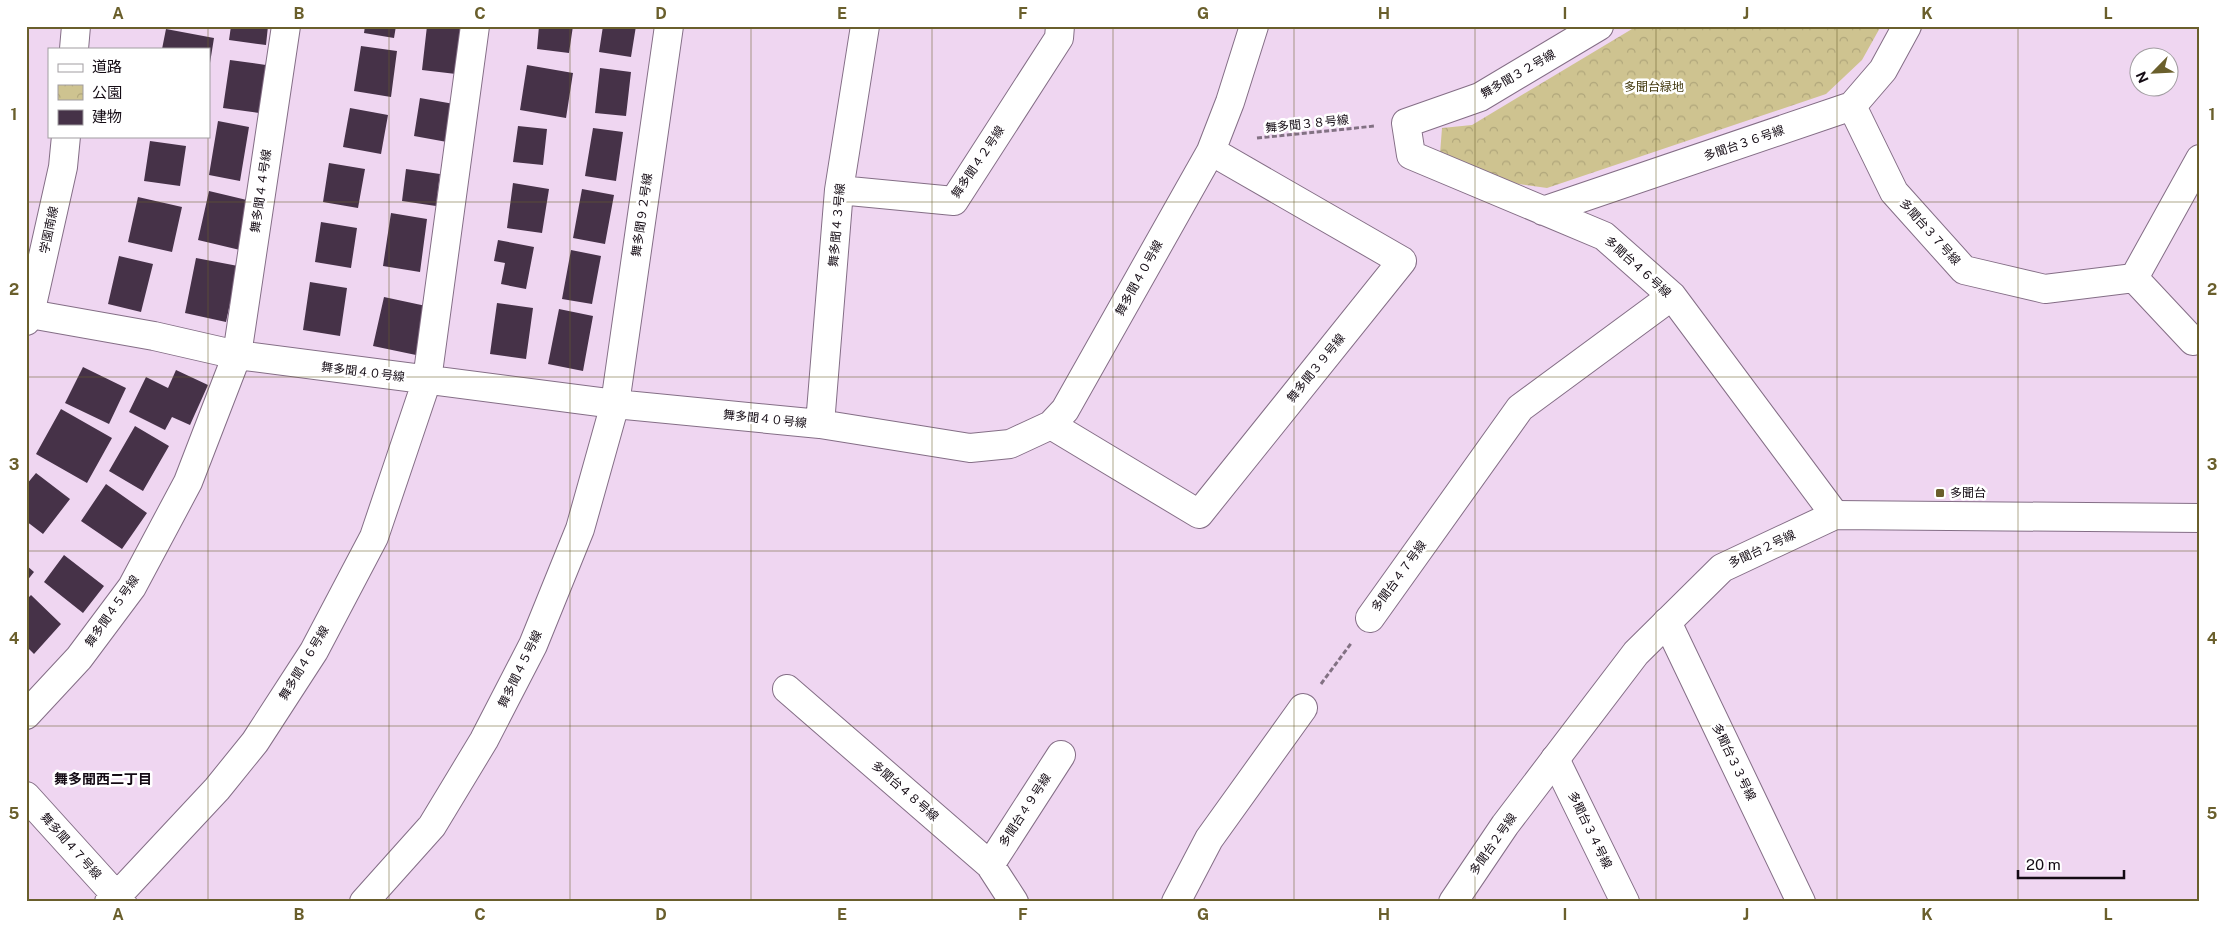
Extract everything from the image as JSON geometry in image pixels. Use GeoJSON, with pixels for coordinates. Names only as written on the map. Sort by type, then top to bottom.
{"type":"FeatureCollection","features":[{"type":"Feature","properties":{"kind":"street"},"geometry":{"type":"LineString","coordinates":[[74,48],[76,26]]}},
{"type":"Feature","properties":{"kind":"street","name":"舞多聞４４号線"},"geometry":{"type":"LineString","coordinates":[[237,356],[286,26]]}},
{"type":"Feature","properties":{"kind":"street"},"geometry":{"type":"LineString","coordinates":[[427,380],[475,26]]}},
{"type":"Feature","properties":{"kind":"street","name":"舞多聞９２号線"},"geometry":{"type":"LineString","coordinates":[[615,404],[669,26]]}},
{"type":"Feature","properties":{"kind":"street","name":"舞多聞４３号線"},"geometry":{"type":"LineString","coordinates":[[820,424],[839,190],[865,26]]}},
{"type":"Feature","properties":{"kind":"street","name":"舞多聞４２号線"},"geometry":{"type":"LineString","coordinates":[[839,190],[954,201],[1059,38],[1060,26]]}},
{"type":"Feature","properties":{"kind":"street","name":"舞多聞４０号線"},"geometry":{"type":"LineString","coordinates":[[28,318],[154,336],[237,356],[615,404],[820,424],[970,448],[1010,444],[1052,425],[1065,410],[1211,151],[1230,102],[1254,26]]}},
{"type":"Feature","properties":{"kind":"street","name":"舞多聞３２号線"},"geometry":{"type":"LineString","coordinates":[[1406,123],[1480,97],[1599,26]]}},
{"type":"Feature","properties":{"kind":"street"},"geometry":{"type":"LineString","coordinates":[[1852,106],[1883,70],[1907,26]]}},
{"type":"Feature","properties":{"kind":"street","name":"多聞台３６号線"},"geometry":{"type":"LineString","coordinates":[[1543,211],[1852,106]]}},
{"type":"Feature","properties":{"kind":"street","name":"多聞台３７号線"},"geometry":{"type":"LineString","coordinates":[[1852,106],[1894,192],[1964,270],[2045,289],[2134,278]]}},
{"type":"Feature","properties":{"kind":"street","name":"多聞台４６号線"},"geometry":{"type":"LineString","coordinates":[[1406,123],[1411,155],[1604,236],[1672,296],[1835,514]]}},
{"type":"Feature","properties":{"kind":"street","name":"学園南線"},"geometry":{"type":"LineString","coordinates":[[28,318],[63,167],[66,138]]}},
{"type":"Feature","properties":{"kind":"street","name":"舞多聞３９号線"},"geometry":{"type":"LineString","coordinates":[[1052,425],[1199,514],[1402,261],[1211,151]]}},
{"type":"Feature","properties":{"kind":"street"},"geometry":{"type":"LineString","coordinates":[[2194,341],[2134,278],[2200,160]]}},
{"type":"Feature","properties":{"kind":"street","name":"多聞台４７号線"},"geometry":{"type":"LineString","coordinates":[[1370,618],[1520,408],[1672,296]]}},
{"type":"Feature","properties":{"kind":"street","name":"舞多聞４５号線"},"geometry":{"type":"LineString","coordinates":[[26,715],[79,658],[132,587],[188,482],[237,356]]}},
{"type":"Feature","properties":{"kind":"street","name":"舞多聞４６号線"},"geometry":{"type":"LineString","coordinates":[[116,900],[217,789],[255,742],[314,651],[374,537],[427,380]]}},
{"type":"Feature","properties":{"kind":"street","name":"舞多聞４５号線"},"geometry":{"type":"LineString","coordinates":[[364,902],[432,826],[484,740],[533,645],[580,529],[615,404]]}},
{"type":"Feature","properties":{"kind":"street","name":"多聞台２号線"},"geometry":{"type":"LineString","coordinates":[[1453,902],[1506,825],[1636,653],[1722,568],[1835,514],[2200,518]]}},
{"type":"Feature","properties":{"kind":"street","name":"多聞台３３号線"},"geometry":{"type":"LineString","coordinates":[[1667,622],[1801,902]]}},
{"type":"Feature","properties":{"kind":"street","name":"多聞台４８号線"},"geometry":{"type":"LineString","coordinates":[[787,689],[990,865],[1014,902]]}},
{"type":"Feature","properties":{"kind":"street"},"geometry":{"type":"LineString","coordinates":[[1176,902],[1209,839],[1303,708]]}},
{"type":"Feature","properties":{"kind":"street","name":"多聞台４９号線"},"geometry":{"type":"LineString","coordinates":[[990,865],[1061,756]]}},
{"type":"Feature","properties":{"kind":"street","name":"多聞台３４号線"},"geometry":{"type":"LineString","coordinates":[[1555,759],[1625,902]]}},
{"type":"Feature","properties":{"kind":"street","name":"舞多聞４７号線"},"geometry":{"type":"LineString","coordinates":[[26,796],[116,900]]}},
{"type":"Feature","properties":{"kind":"path","name":"舞多聞３８号線"},"geometry":{"type":"LineString","coordinates":[[1211,151],[1242,140],[1406,123]]}},
{"type":"Feature","properties":{"kind":"path","name":"多聞台４７号線"},"geometry":{"type":"LineString","coordinates":[[1303,708],[1370,618]]}},
{"type":"Feature","properties":{"kind":"green space","name":"多聞台緑地"},"geometry":{"type":"Polygon","coordinates":[[[1637,26],[1881,26],[1862,60],[1826,94],[1547,188],[1497,181],[1440,154],[1442,128],[1472,125],[1637,26]]]}},
{"type":"Feature","properties":{"kind":"building"},"geometry":{"type":"Polygon","coordinates":[[[231,26],[268,26],[266,45],[229,40],[231,26]]]}},
{"type":"Feature","properties":{"kind":"building"},"geometry":{"type":"Polygon","coordinates":[[[365,26],[396,26],[394,38],[364,33],[365,26]]]}},
{"type":"Feature","properties":{"kind":"building"},"geometry":{"type":"Polygon","coordinates":[[[427,26],[461,26],[456,74],[422,70],[427,26]]]}},
{"type":"Feature","properties":{"kind":"building"},"geometry":{"type":"Polygon","coordinates":[[[539,26],[573,26],[569,53],[537,49],[539,26]]]}},
{"type":"Feature","properties":{"kind":"building"},"geometry":{"type":"Polygon","coordinates":[[[603,26],[636,26],[631,57],[599,52],[603,26]]]}},
{"type":"Feature","properties":{"kind":"building"},"geometry":{"type":"Polygon","coordinates":[[[166,29],[214,38],[210,63],[210,48],[162,48],[166,29]]]}},
{"type":"Feature","properties":{"kind":"building"},"geometry":{"type":"Polygon","coordinates":[[[361,46],[397,51],[391,97],[354,91],[361,46]]]}},
{"type":"Feature","properties":{"kind":"building"},"geometry":{"type":"Polygon","coordinates":[[[230,60],[266,65],[259,113],[223,108],[230,60]]]}},
{"type":"Feature","properties":{"kind":"building"},"geometry":{"type":"Polygon","coordinates":[[[527,65],[573,73],[566,118],[520,110],[527,65]]]}},
{"type":"Feature","properties":{"kind":"building"},"geometry":{"type":"Polygon","coordinates":[[[600,68],[631,72],[626,116],[595,113],[600,68]]]}},
{"type":"Feature","properties":{"kind":"building"},"geometry":{"type":"Polygon","coordinates":[[[420,98],[454,104],[447,142],[414,136],[420,98]]]}},
{"type":"Feature","properties":{"kind":"building"},"geometry":{"type":"Polygon","coordinates":[[[350,108],[388,115],[381,154],[343,147],[350,108]]]}},
{"type":"Feature","properties":{"kind":"building"},"geometry":{"type":"Polygon","coordinates":[[[218,121],[249,127],[240,181],[209,175],[218,121]]]}},
{"type":"Feature","properties":{"kind":"building"},"geometry":{"type":"Polygon","coordinates":[[[518,126],[547,129],[543,165],[513,162],[518,126]]]}},
{"type":"Feature","properties":{"kind":"building"},"geometry":{"type":"Polygon","coordinates":[[[593,128],[623,132],[616,181],[585,176],[593,128]]]}},
{"type":"Feature","properties":{"kind":"building"},"geometry":{"type":"Polygon","coordinates":[[[150,141],[186,146],[180,186],[144,181],[150,141]]]}},
{"type":"Feature","properties":{"kind":"building"},"geometry":{"type":"Polygon","coordinates":[[[329,163],[365,169],[358,208],[323,202],[329,163]]]}},
{"type":"Feature","properties":{"kind":"building"},"geometry":{"type":"Polygon","coordinates":[[[406,169],[440,174],[436,206],[402,201],[406,169]]]}},
{"type":"Feature","properties":{"kind":"building"},"geometry":{"type":"Polygon","coordinates":[[[513,183],[549,189],[542,233],[507,228],[513,183]]]}},
{"type":"Feature","properties":{"kind":"building"},"geometry":{"type":"Polygon","coordinates":[[[582,189],[614,195],[605,244],[573,238],[582,189]]]}},
{"type":"Feature","properties":{"kind":"building"},"geometry":{"type":"Polygon","coordinates":[[[209,191],[251,201],[240,250],[198,240],[209,191]]]}},
{"type":"Feature","properties":{"kind":"building"},"geometry":{"type":"Polygon","coordinates":[[[138,197],[182,207],[172,252],[128,242],[138,197]]]}},
{"type":"Feature","properties":{"kind":"building"},"geometry":{"type":"Polygon","coordinates":[[[391,213],[427,219],[420,272],[383,266],[391,213]]]}},
{"type":"Feature","properties":{"kind":"building"},"geometry":{"type":"Polygon","coordinates":[[[321,222],[357,228],[351,268],[315,262],[321,222]]]}},
{"type":"Feature","properties":{"kind":"building"},"geometry":{"type":"Polygon","coordinates":[[[498,240],[534,247],[526,289],[501,284],[505,263],[494,261],[498,240]]]}},
{"type":"Feature","properties":{"kind":"building"},"geometry":{"type":"Polygon","coordinates":[[[571,250],[601,256],[592,304],[562,299],[571,250]]]}},
{"type":"Feature","properties":{"kind":"building"},"geometry":{"type":"Polygon","coordinates":[[[119,256],[153,264],[141,312],[108,304],[119,256]]]}},
{"type":"Feature","properties":{"kind":"building"},"geometry":{"type":"Polygon","coordinates":[[[196,258],[238,266],[226,322],[185,313],[196,258]]]}},
{"type":"Feature","properties":{"kind":"building"},"geometry":{"type":"Polygon","coordinates":[[[310,282],[347,288],[340,336],[303,330],[310,282]]]}},
{"type":"Feature","properties":{"kind":"building"},"geometry":{"type":"Polygon","coordinates":[[[384,297],[426,306],[416,355],[373,346],[384,297]]]}},
{"type":"Feature","properties":{"kind":"building"},"geometry":{"type":"Polygon","coordinates":[[[497,303],[533,308],[526,359],[490,354],[497,303]]]}},
{"type":"Feature","properties":{"kind":"building"},"geometry":{"type":"Polygon","coordinates":[[[559,309],[593,316],[583,371],[548,364],[559,309]]]}},
{"type":"Feature","properties":{"kind":"building"},"geometry":{"type":"Polygon","coordinates":[[[83,367],[126,388],[109,424],[65,403],[83,367]]]}},
{"type":"Feature","properties":{"kind":"building"},"geometry":{"type":"Polygon","coordinates":[[[176,370],[208,385],[190,425],[172,417],[165,430],[129,412],[146,377],[168,388],[176,370]]]}},
{"type":"Feature","properties":{"kind":"building"},"geometry":{"type":"Polygon","coordinates":[[[61,409],[112,438],[87,483],[36,454],[61,409]]]}},
{"type":"Feature","properties":{"kind":"building"},"geometry":{"type":"Polygon","coordinates":[[[135,426],[169,446],[143,491],[109,471],[135,426]]]}},
{"type":"Feature","properties":{"kind":"building"},"geometry":{"type":"Polygon","coordinates":[[[36,473],[70,499],[43,534],[26,521],[26,485],[36,473]]]}},
{"type":"Feature","properties":{"kind":"building"},"geometry":{"type":"Polygon","coordinates":[[[106,484],[147,513],[122,549],[81,521],[106,484]]]}},
{"type":"Feature","properties":{"kind":"building"},"geometry":{"type":"Polygon","coordinates":[[[64,555],[104,586],[83,613],[44,582],[64,555]]]}},
{"type":"Feature","properties":{"kind":"building"},"geometry":{"type":"Polygon","coordinates":[[[26,565],[34,572],[26,582],[26,565]]]}},
{"type":"Feature","properties":{"kind":"building"},"geometry":{"type":"Polygon","coordinates":[[[31,595],[61,624],[34,654],[26,646],[26,600],[31,595]]]}},
{"type":"Feature","properties":{"kind":"place","name":"多聞台"},"geometry":{"type":"Point","coordinates":[1940,493]}},
{"type":"Feature","properties":{"kind":"district","name":"舞多聞西二丁目"},"geometry":{"type":"Point","coordinates":[103,779]}}]}
